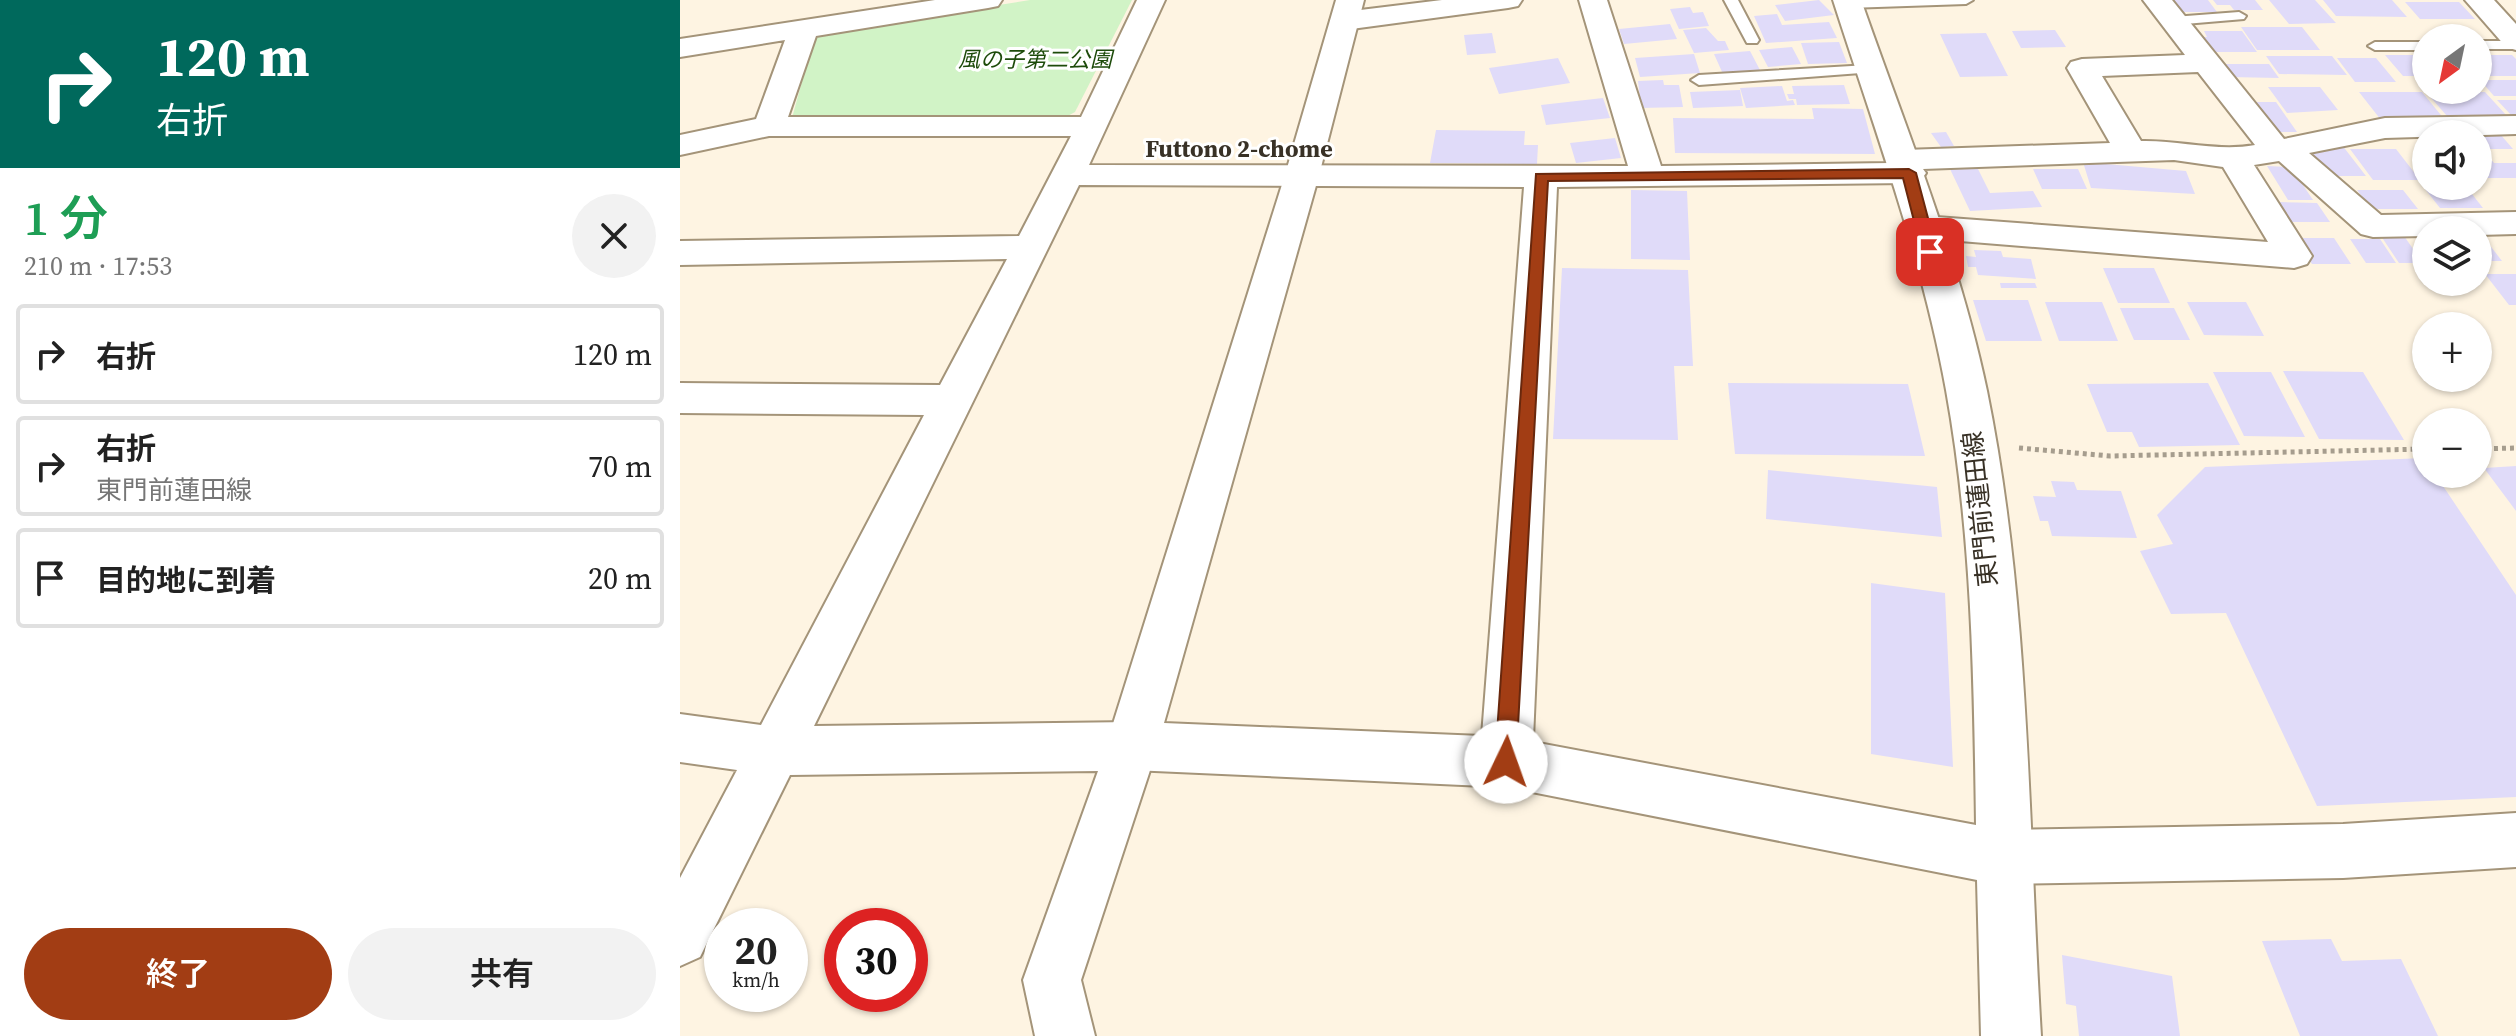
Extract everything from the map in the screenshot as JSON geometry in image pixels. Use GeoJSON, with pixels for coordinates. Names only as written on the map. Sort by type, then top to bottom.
{"type":"FeatureCollection","features":[{"type":"Feature","properties":{"kind":"street"},"geometry":{"type":"LineString","coordinates":[[680,937],[1092,127],[1151,0]]}},
{"type":"Feature","properties":{"kind":"street"},"geometry":{"type":"LineString","coordinates":[[1033,1036],[1132,746],[1302,175],[1347,10],[1508,0]]}},
{"type":"Feature","properties":{"kind":"street"},"geometry":{"type":"LineString","coordinates":[[1593,0],[1647,174]]}},
{"type":"Feature","properties":{"kind":"street"},"geometry":{"type":"LineString","coordinates":[[680,48],[974,1]]}},
{"type":"Feature","properties":{"kind":"street","name":"東門前蓮田線"},"geometry":{"type":"LineString","coordinates":[[1847,2],[1906,166],[1976,444],[1997,683],[2001,857],[2011,1036]]}},
{"type":"Feature","properties":{"kind":"street"},"geometry":{"type":"LineString","coordinates":[[2482,4],[2516,12]]}},
{"type":"Feature","properties":{"kind":"street"},"geometry":{"type":"LineString","coordinates":[[2482,4],[2516,43]]}},
{"type":"Feature","properties":{"kind":"street"},"geometry":{"type":"LineString","coordinates":[[2165,10],[2281,151],[2373,226],[2516,223]]}},
{"type":"Feature","properties":{"kind":"street"},"geometry":{"type":"LineString","coordinates":[[769,126],[804,29]]}},
{"type":"Feature","properties":{"kind":"street"},"geometry":{"type":"LineString","coordinates":[[2130,150],[2082,68],[2206,63]]}},
{"type":"Feature","properties":{"kind":"street"},"geometry":{"type":"LineString","coordinates":[[1066,175],[1541,177],[1906,166],[2130,150],[2174,150],[2234,159],[2385,128],[2516,125]]}},
{"type":"Feature","properties":{"kind":"street"},"geometry":{"type":"LineString","coordinates":[[680,145],[769,126],[1092,127]]}},
{"type":"Feature","properties":{"kind":"street"},"geometry":{"type":"LineString","coordinates":[[1923,227],[2294,256],[2234,159]]}},
{"type":"Feature","properties":{"kind":"street"},"geometry":{"type":"LineString","coordinates":[[1506,762],[1541,177]]}},
{"type":"Feature","properties":{"kind":"street"},"geometry":{"type":"LineString","coordinates":[[680,253],[1031,247]]}},
{"type":"Feature","properties":{"kind":"street"},"geometry":{"type":"LineString","coordinates":[[680,398],[953,400]]}},
{"type":"Feature","properties":{"kind":"street"},"geometry":{"type":"LineString","coordinates":[[680,738],[773,751],[1132,746],[1506,762],[2001,857],[2343,851],[2516,840]]}},
{"type":"Feature","properties":{"kind":"street"},"geometry":{"type":"LineString","coordinates":[[1052,980],[1065,1036]]}},
{"type":"Feature","properties":{"kind":"lane"},"geometry":{"type":"LineString","coordinates":[[1731,0],[1752,40]]}},
{"type":"Feature","properties":{"kind":"lane"},"geometry":{"type":"LineString","coordinates":[[1847,2],[1966,0]]}},
{"type":"Feature","properties":{"kind":"lane"},"geometry":{"type":"LineString","coordinates":[[2165,10],[2239,16]]}},
{"type":"Feature","properties":{"kind":"lane"},"geometry":{"type":"LineString","coordinates":[[2492,44],[2516,43]]}},
{"type":"Feature","properties":{"kind":"lane"},"geometry":{"type":"LineString","coordinates":[[2375,46],[2412,46]]}},
{"type":"Feature","properties":{"kind":"lane"},"geometry":{"type":"LineString","coordinates":[[1699,80],[1869,69]]}},
{"type":"Feature","properties":{"kind":"path"},"geometry":{"type":"LineString","coordinates":[[1976,444],[2110,456],[2412,449]]}},
{"type":"Feature","properties":{"kind":"path"},"geometry":{"type":"LineString","coordinates":[[2492,449],[2516,448]]}},
{"type":"Feature","properties":{"kind":"green space","name":"風の子第二公園"},"geometry":{"type":"Polygon","coordinates":[[[1030,0],[1132,0],[1075,112],[1060,120],[792,118],[815,34],[1030,0]]]}},
{"type":"Feature","properties":{"kind":"building"},"geometry":{"type":"Polygon","coordinates":[[[1819,0],[1834,15],[1785,21],[1775,5],[1819,0]]]}},
{"type":"Feature","properties":{"kind":"building"},"geometry":{"type":"Polygon","coordinates":[[[2174,0],[2208,0],[2217,12],[2183,12],[2174,0]]]}},
{"type":"Feature","properties":{"kind":"building"},"geometry":{"type":"Polygon","coordinates":[[[2213,0],[2255,0],[2263,10],[2234,10],[2230,5],[2217,5],[2213,0]]]}},
{"type":"Feature","properties":{"kind":"building"},"geometry":{"type":"Polygon","coordinates":[[[2269,0],[2315,0],[2336,23],[2289,24],[2269,0]]]}},
{"type":"Feature","properties":{"kind":"building"},"geometry":{"type":"Polygon","coordinates":[[[2323,0],[2392,0],[2407,17],[2336,16],[2323,0]]]}},
{"type":"Feature","properties":{"kind":"building"},"geometry":{"type":"Polygon","coordinates":[[[2405,2],[2459,2],[2475,19],[2420,19],[2405,2]]]}},
{"type":"Feature","properties":{"kind":"building"},"geometry":{"type":"Polygon","coordinates":[[[1690,7],[1693,13],[1703,12],[1709,26],[1679,29],[1670,9],[1690,7]]]}},
{"type":"Feature","properties":{"kind":"building"},"geometry":{"type":"Polygon","coordinates":[[[1777,14],[1782,25],[1829,22],[1837,38],[1766,43],[1754,16],[1777,14]]]}},
{"type":"Feature","properties":{"kind":"building"},"geometry":{"type":"Polygon","coordinates":[[[1670,24],[1677,39],[1624,44],[1619,29],[1670,24]]]}},
{"type":"Feature","properties":{"kind":"building"},"geometry":{"type":"Polygon","coordinates":[[[2241,27],[2302,27],[2320,50],[2257,50],[2241,27]]]}},
{"type":"Feature","properties":{"kind":"building"},"geometry":{"type":"Polygon","coordinates":[[[1706,28],[1718,41],[1725,41],[1729,50],[1694,53],[1683,30],[1706,28]]]}},
{"type":"Feature","properties":{"kind":"building"},"geometry":{"type":"Polygon","coordinates":[[[2055,30],[2066,47],[2021,48],[2012,31],[2055,30]]]}},
{"type":"Feature","properties":{"kind":"building"},"geometry":{"type":"Polygon","coordinates":[[[2204,31],[2242,31],[2257,52],[2210,52],[2200,37],[2207,37],[2204,31]]]}},
{"type":"Feature","properties":{"kind":"building"},"geometry":{"type":"Polygon","coordinates":[[[1492,33],[1496,53],[1467,55],[1464,35],[1492,33]]]}},
{"type":"Feature","properties":{"kind":"building"},"geometry":{"type":"Polygon","coordinates":[[[1986,33],[2008,76],[1960,77],[1940,34],[1986,33]]]}},
{"type":"Feature","properties":{"kind":"building"},"geometry":{"type":"Polygon","coordinates":[[[1839,42],[1847,63],[1808,64],[1801,43],[1839,42]]]}},
{"type":"Feature","properties":{"kind":"building"},"geometry":{"type":"Polygon","coordinates":[[[1792,47],[1801,64],[1768,67],[1759,50],[1792,47]]]}},
{"type":"Feature","properties":{"kind":"building"},"geometry":{"type":"Polygon","coordinates":[[[1750,51],[1760,70],[1723,74],[1714,54],[1750,51]]]}},
{"type":"Feature","properties":{"kind":"building"},"geometry":{"type":"Polygon","coordinates":[[[1694,54],[1700,73],[1640,77],[1635,58],[1694,54]]]}},
{"type":"Feature","properties":{"kind":"building"},"geometry":{"type":"Polygon","coordinates":[[[2385,55],[2412,55],[2412,76],[2403,76],[2385,55]]]}},
{"type":"Feature","properties":{"kind":"building"},"geometry":{"type":"Polygon","coordinates":[[[2492,55],[2512,55],[2516,59],[2516,76],[2492,76],[2492,55]]]}},
{"type":"Feature","properties":{"kind":"building"},"geometry":{"type":"Polygon","coordinates":[[[2266,56],[2332,56],[2347,75],[2279,74],[2266,56]]]}},
{"type":"Feature","properties":{"kind":"building"},"geometry":{"type":"Polygon","coordinates":[[[1558,58],[1570,83],[1499,94],[1489,68],[1558,58]]]}},
{"type":"Feature","properties":{"kind":"building"},"geometry":{"type":"Polygon","coordinates":[[[2337,58],[2376,58],[2396,82],[2355,82],[2337,58]]]}},
{"type":"Feature","properties":{"kind":"building"},"geometry":{"type":"Polygon","coordinates":[[[2220,64],[2269,64],[2279,78],[2229,77],[2220,64]]]}},
{"type":"Feature","properties":{"kind":"building"},"geometry":{"type":"Polygon","coordinates":[[[1663,80],[1664,85],[1679,85],[1683,107],[1641,108],[1638,81],[1663,80]]]}},
{"type":"Feature","properties":{"kind":"building"},"geometry":{"type":"Polygon","coordinates":[[[2492,80],[2516,80],[2516,96],[2494,96],[2492,80]]]}},
{"type":"Feature","properties":{"kind":"building"},"geometry":{"type":"Polygon","coordinates":[[[1844,85],[1850,104],[1797,105],[1796,99],[1789,99],[1787,94],[1794,94],[1792,86],[1844,85]]]}},
{"type":"Feature","properties":{"kind":"building"},"geometry":{"type":"Polygon","coordinates":[[[1782,86],[1787,101],[1793,100],[1795,105],[1746,108],[1740,88],[1782,86]]]}},
{"type":"Feature","properties":{"kind":"building"},"geometry":{"type":"Polygon","coordinates":[[[2268,87],[2320,87],[2338,110],[2287,113],[2268,87]]]}},
{"type":"Feature","properties":{"kind":"building"},"geometry":{"type":"Polygon","coordinates":[[[1740,90],[1743,106],[1693,108],[1690,92],[1740,90]]]}},
{"type":"Feature","properties":{"kind":"building"},"geometry":{"type":"Polygon","coordinates":[[[2359,92],[2412,92],[2412,104],[2432,104],[2445,120],[2412,120],[2381,120],[2359,92]]]}},
{"type":"Feature","properties":{"kind":"building"},"geometry":{"type":"Polygon","coordinates":[[[1603,98],[1610,118],[1546,125],[1541,105],[1603,98]]]}},
{"type":"Feature","properties":{"kind":"building"},"geometry":{"type":"Polygon","coordinates":[[[2492,100],[2507,116],[2447,116],[2436,104],[2492,104],[2492,100]]]}},
{"type":"Feature","properties":{"kind":"building"},"geometry":{"type":"Polygon","coordinates":[[[2497,100],[2516,100],[2516,116],[2512,116],[2497,100]]]}},
{"type":"Feature","properties":{"kind":"building"},"geometry":{"type":"Polygon","coordinates":[[[2248,102],[2276,102],[2297,132],[2268,132],[2248,102]]]}},
{"type":"Feature","properties":{"kind":"building"},"geometry":{"type":"Polygon","coordinates":[[[1812,108],[1863,109],[1875,154],[1675,153],[1673,118],[1814,119],[1812,108]]]}},
{"type":"Feature","properties":{"kind":"building"},"geometry":{"type":"Polygon","coordinates":[[[1436,130],[1525,131],[1524,145],[1538,145],[1537,164],[1430,163],[1436,130]]]}},
{"type":"Feature","properties":{"kind":"building"},"geometry":{"type":"Polygon","coordinates":[[[1946,132],[1954,146],[1941,147],[1931,133],[1946,132]]]}},
{"type":"Feature","properties":{"kind":"building"},"geometry":{"type":"Polygon","coordinates":[[[2492,134],[2500,134],[2513,149],[2492,149],[2492,134]]]}},
{"type":"Feature","properties":{"kind":"building"},"geometry":{"type":"Polygon","coordinates":[[[1615,138],[1621,158],[1576,163],[1570,143],[1615,138]]]}},
{"type":"Feature","properties":{"kind":"building"},"geometry":{"type":"Polygon","coordinates":[[[2342,145],[2366,176],[2328,176],[2308,149],[2342,145]]]}},
{"type":"Feature","properties":{"kind":"building"},"geometry":{"type":"Polygon","coordinates":[[[2350,149],[2396,149],[2412,170],[2412,180],[2373,180],[2350,149]]]}},
{"type":"Feature","properties":{"kind":"building"},"geometry":{"type":"Polygon","coordinates":[[[2492,161],[2516,163],[2516,178],[2492,178],[2492,161]]]}},
{"type":"Feature","properties":{"kind":"building"},"geometry":{"type":"Polygon","coordinates":[[[2083,162],[2186,171],[2195,194],[2091,188],[2083,162]]]}},
{"type":"Feature","properties":{"kind":"building"},"geometry":{"type":"Polygon","coordinates":[[[2267,166],[2291,167],[2313,200],[2288,200],[2267,166]]]}},
{"type":"Feature","properties":{"kind":"building"},"geometry":{"type":"Polygon","coordinates":[[[1977,167],[1990,193],[2033,191],[2042,207],[1970,211],[1950,169],[1977,167]]]}},
{"type":"Feature","properties":{"kind":"building"},"geometry":{"type":"Polygon","coordinates":[[[2033,169],[2078,169],[2087,189],[2042,189],[2033,169]]]}},
{"type":"Feature","properties":{"kind":"building"},"geometry":{"type":"Polygon","coordinates":[[[1631,190],[1687,191],[1690,260],[1631,259],[1631,190]]]}},
{"type":"Feature","properties":{"kind":"building"},"geometry":{"type":"Polygon","coordinates":[[[2357,190],[2403,190],[2418,209],[2371,209],[2357,190]]]}},
{"type":"Feature","properties":{"kind":"building"},"geometry":{"type":"Polygon","coordinates":[[[2434,200],[2477,200],[2483,208],[2440,208],[2434,200]]]}},
{"type":"Feature","properties":{"kind":"building"},"geometry":{"type":"Polygon","coordinates":[[[2278,202],[2317,203],[2330,222],[2290,222],[2278,202]]]}},
{"type":"Feature","properties":{"kind":"building"},"geometry":{"type":"Polygon","coordinates":[[[2381,236],[2404,236],[2412,247],[2412,263],[2399,263],[2381,236]]]}},
{"type":"Feature","properties":{"kind":"building"},"geometry":{"type":"Polygon","coordinates":[[[2296,238],[2334,238],[2351,264],[2312,264],[2296,238]]]}},
{"type":"Feature","properties":{"kind":"building"},"geometry":{"type":"Polygon","coordinates":[[[2350,239],[2380,239],[2396,263],[2366,263],[2350,239]]]}},
{"type":"Feature","properties":{"kind":"building"},"geometry":{"type":"Polygon","coordinates":[[[2492,248],[2502,261],[2492,261],[2492,248]]]}},
{"type":"Feature","properties":{"kind":"building"},"geometry":{"type":"Polygon","coordinates":[[[1974,250],[2001,251],[2003,257],[2031,259],[2036,279],[1978,275],[1976,267],[1968,267],[1966,256],[1976,257],[1974,250]]]}},
{"type":"Feature","properties":{"kind":"building"},"geometry":{"type":"Polygon","coordinates":[[[1562,268],[1688,270],[1693,366],[1674,366],[1678,440],[1553,439],[1562,268]]]}},
{"type":"Feature","properties":{"kind":"building"},"geometry":{"type":"Polygon","coordinates":[[[2103,268],[2154,268],[2170,303],[2118,303],[2103,268]]]}},
{"type":"Feature","properties":{"kind":"building"},"geometry":{"type":"Polygon","coordinates":[[[2492,274],[2516,274],[2516,305],[2509,305],[2492,283],[2492,274]]]}},
{"type":"Feature","properties":{"kind":"building"},"geometry":{"type":"Polygon","coordinates":[[[2000,283],[2035,283],[2037,288],[2001,288],[2000,283]]]}},
{"type":"Feature","properties":{"kind":"building"},"geometry":{"type":"Polygon","coordinates":[[[1973,300],[2028,300],[2042,341],[1986,341],[1973,300]]]}},
{"type":"Feature","properties":{"kind":"building"},"geometry":{"type":"Polygon","coordinates":[[[2045,302],[2102,302],[2118,341],[2059,341],[2045,302]]]}},
{"type":"Feature","properties":{"kind":"building"},"geometry":{"type":"Polygon","coordinates":[[[2187,302],[2246,302],[2264,336],[2204,335],[2187,302]]]}},
{"type":"Feature","properties":{"kind":"building"},"geometry":{"type":"Polygon","coordinates":[[[2120,308],[2174,308],[2190,340],[2134,340],[2120,308]]]}},
{"type":"Feature","properties":{"kind":"building"},"geometry":{"type":"Polygon","coordinates":[[[2283,371],[2363,372],[2404,440],[2319,439],[2283,371]]]}},
{"type":"Feature","properties":{"kind":"building"},"geometry":{"type":"Polygon","coordinates":[[[2213,372],[2271,372],[2305,437],[2244,436],[2213,372]]]}},
{"type":"Feature","properties":{"kind":"building"},"geometry":{"type":"Polygon","coordinates":[[[1728,383],[1908,384],[1925,456],[1735,454],[1728,383]]]}},
{"type":"Feature","properties":{"kind":"building"},"geometry":{"type":"Polygon","coordinates":[[[2208,383],[2240,445],[2139,447],[2132,432],[2107,432],[2087,384],[2208,383]]]}},
{"type":"Feature","properties":{"kind":"building"},"geometry":{"type":"Polygon","coordinates":[[[2412,458],[2412,488],[2444,488],[2516,595],[2516,797],[2317,806],[2226,613],[2171,614],[2140,551],[2173,544],[2157,515],[2205,467],[2412,458]]]}},
{"type":"Feature","properties":{"kind":"building"},"geometry":{"type":"Polygon","coordinates":[[[2516,466],[2516,511],[2492,479],[2492,468],[2516,466]]]}},
{"type":"Feature","properties":{"kind":"building"},"geometry":{"type":"Polygon","coordinates":[[[1768,470],[1937,487],[1942,537],[1766,519],[1768,470]]]}},
{"type":"Feature","properties":{"kind":"building"},"geometry":{"type":"Polygon","coordinates":[[[2051,481],[2074,482],[2077,490],[2121,491],[2137,538],[2052,536],[2048,521],[2040,521],[2033,496],[2056,497],[2051,481]]]}},
{"type":"Feature","properties":{"kind":"building"},"geometry":{"type":"Polygon","coordinates":[[[1871,583],[1945,593],[1953,767],[1871,754],[1871,583]]]}},
{"type":"Feature","properties":{"kind":"building"},"geometry":{"type":"Polygon","coordinates":[[[2331,939],[2342,961],[2401,959],[2438,1036],[2300,1036],[2262,941],[2331,939]]]}},
{"type":"Feature","properties":{"kind":"building"},"geometry":{"type":"Polygon","coordinates":[[[2062,955],[2172,976],[2180,1036],[2079,1036],[2076,1006],[2066,1004],[2062,955]]]}},
{"type":"Feature","properties":{"kind":"district","name":"Futtono 2-chome"},"geometry":{"type":"Point","coordinates":[1239,149]}},
{"type":"Feature","properties":{"kind":"route"},"geometry":{"type":"LineString","coordinates":[[1506,762],[1541,177],[1909,173],[1930,252]]}}]}
